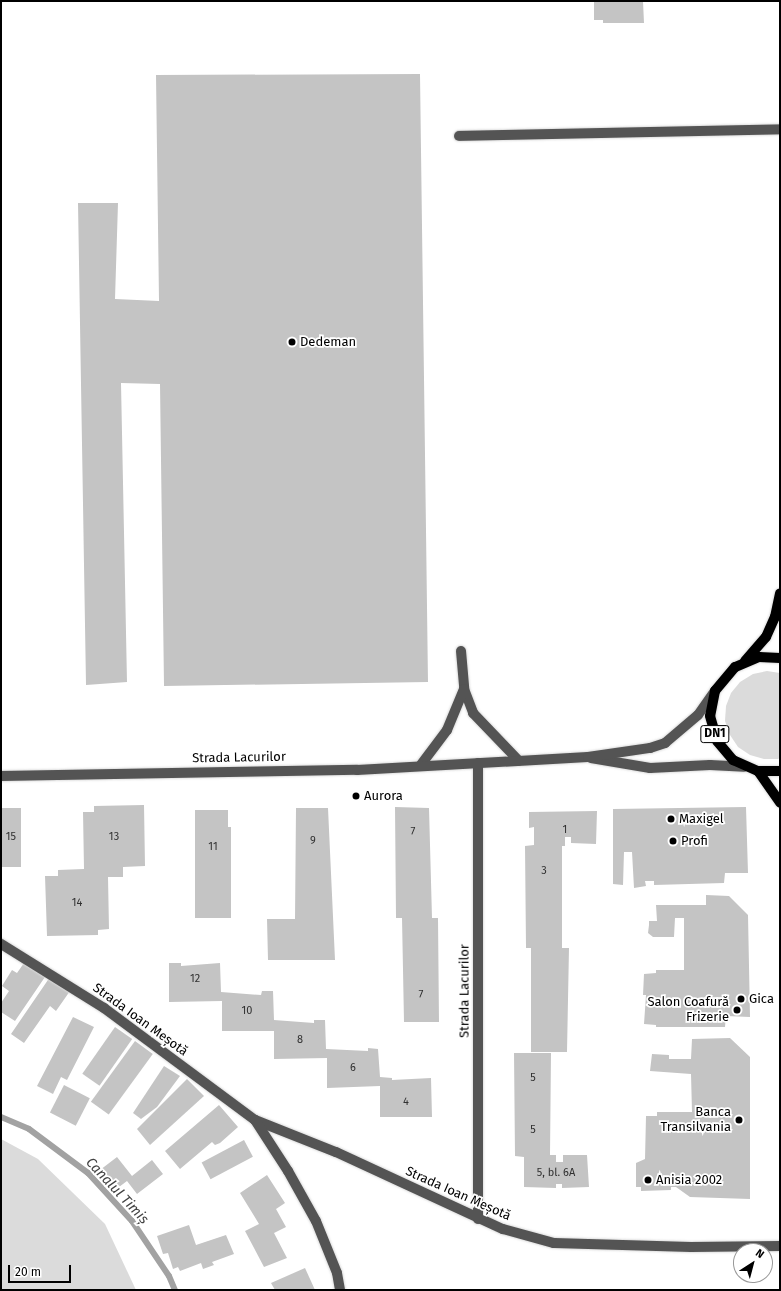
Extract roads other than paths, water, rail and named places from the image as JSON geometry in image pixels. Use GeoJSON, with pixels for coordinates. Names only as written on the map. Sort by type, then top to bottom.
{"type":"FeatureCollection","features":[{"type":"Feature","properties":{"kind":"main road","name":"DN1"},"geometry":{"type":"LineString","coordinates":[[780,594],[775,617],[766,637],[744,662],[727,674],[716,691],[711,703],[712,728],[724,751],[744,767],[758,771],[780,771]]}},
{"type":"Feature","properties":{"kind":"main road","name":"DN1"},"geometry":{"type":"LineString","coordinates":[[744,662],[759,657],[780,658]]}},
{"type":"Feature","properties":{"kind":"main road"},"geometry":{"type":"LineString","coordinates":[[758,771],[780,803]]}},
{"type":"Feature","properties":{"kind":"street"},"geometry":{"type":"LineString","coordinates":[[459,136],[780,129]]}},
{"type":"Feature","properties":{"kind":"street"},"geometry":{"type":"LineString","coordinates":[[461,651],[464,689],[478,720],[519,761]]}},
{"type":"Feature","properties":{"kind":"street"},"geometry":{"type":"LineString","coordinates":[[420,766],[447,730],[464,689]]}},
{"type":"Feature","properties":{"kind":"street","name":"Strada Lacurilor"},"geometry":{"type":"LineString","coordinates":[[1,776],[420,766],[588,757],[650,748],[665,743],[694,720],[716,691]]}},
{"type":"Feature","properties":{"kind":"street","name":"Strada Lacurilor"},"geometry":{"type":"LineString","coordinates":[[588,757],[650,768],[710,765],[744,767]]}},
{"type":"Feature","properties":{"kind":"street","name":"Strada Lacurilor"},"geometry":{"type":"LineString","coordinates":[[478,763],[478,1219]]}},
{"type":"Feature","properties":{"kind":"street","name":"Strada Ioan Meșotă"},"geometry":{"type":"LineString","coordinates":[[4,946],[104,1008],[255,1120],[336,1152],[478,1219],[529,1238],[554,1243],[691,1247],[780,1246]]}},
{"type":"Feature","properties":{"kind":"street","name":"Strada Ioan Meșotă"},"geometry":{"type":"LineString","coordinates":[[255,1120],[288,1170],[316,1221],[337,1272],[340,1290]]}},
{"type":"Feature","properties":{"kind":"waterway","name":"Canalul Timiș"},"geometry":{"type":"LineString","coordinates":[[1,1117],[29,1129],[88,1173],[132,1221],[169,1276],[175,1290]]}},
{"type":"Feature","properties":{"kind":"place","name":"Dedeman"},"geometry":{"type":"Point","coordinates":[292,342]}},
{"type":"Feature","properties":{"kind":"place","name":"Aurora"},"geometry":{"type":"Point","coordinates":[356,796]}},
{"type":"Feature","properties":{"kind":"place","name":"Maxigel"},"geometry":{"type":"Point","coordinates":[671,819]}},
{"type":"Feature","properties":{"kind":"place","name":"Profi"},"geometry":{"type":"Point","coordinates":[673,841]}},
{"type":"Feature","properties":{"kind":"place","name":"Gica"},"geometry":{"type":"Point","coordinates":[741,999]}},
{"type":"Feature","properties":{"kind":"place","name":"Salon Coafură Frizerie"},"geometry":{"type":"Point","coordinates":[737,1010]}},
{"type":"Feature","properties":{"kind":"place","name":"Banca Transilvania"},"geometry":{"type":"Point","coordinates":[739,1120]}},
{"type":"Feature","properties":{"kind":"place","name":"Anisia 2002"},"geometry":{"type":"Point","coordinates":[648,1180]}}]}
